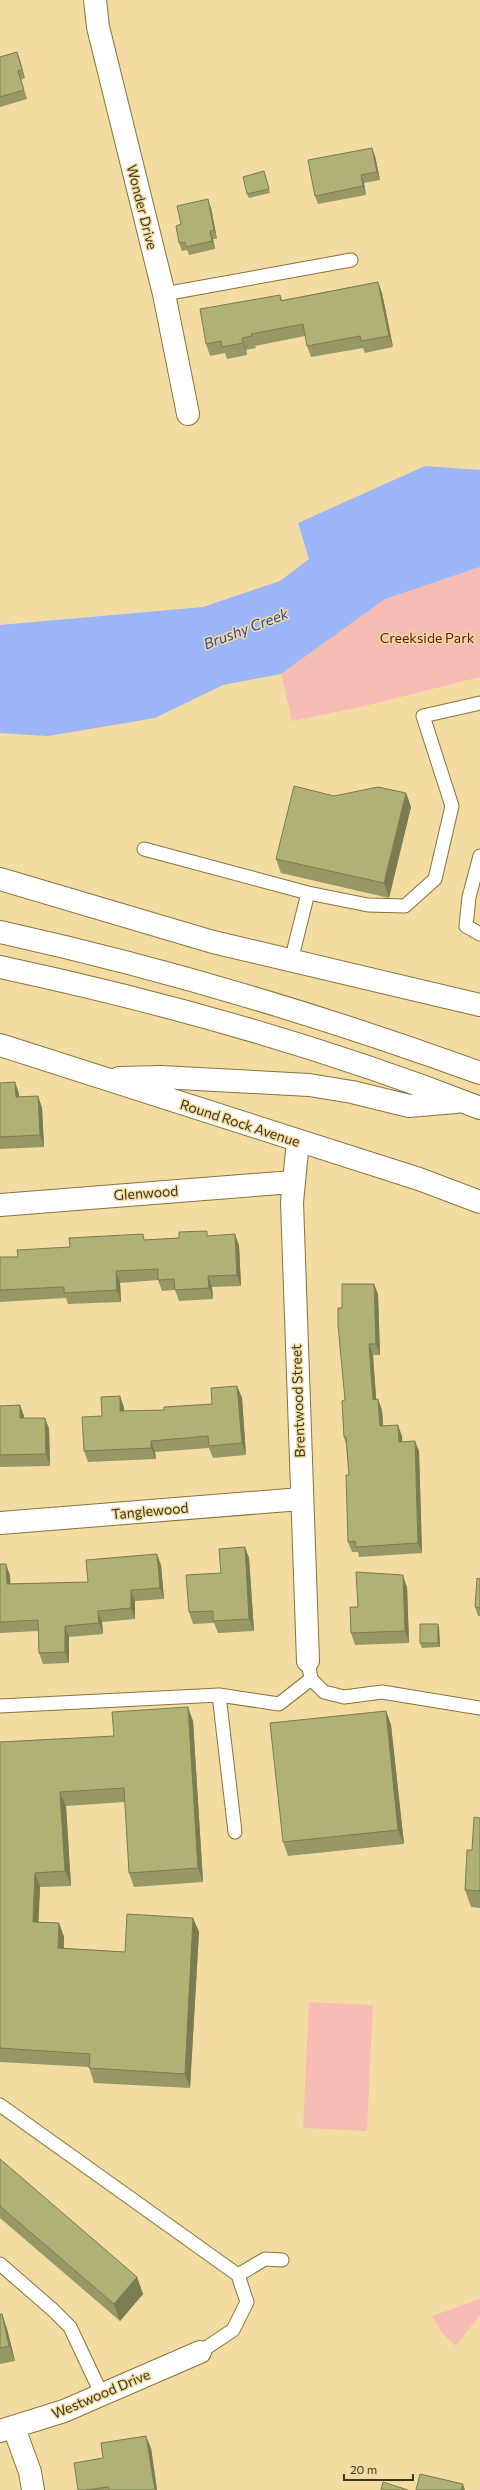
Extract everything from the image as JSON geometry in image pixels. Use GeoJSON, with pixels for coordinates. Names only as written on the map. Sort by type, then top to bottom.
{"type":"FeatureCollection","features":[{"type":"Feature","properties":{"kind":"main road","name":"Wonder Drive"},"geometry":{"type":"LineString","coordinates":[[95,0],[98,27],[164,294],[188,414]]}},
{"type":"Feature","properties":{"kind":"main road"},"geometry":{"type":"LineString","coordinates":[[0,879],[213,942],[480,1005]]}},
{"type":"Feature","properties":{"kind":"main road"},"geometry":{"type":"LineString","coordinates":[[0,932],[73,948],[245,994],[333,1021],[480,1073]]}},
{"type":"Feature","properties":{"kind":"main road"},"geometry":{"type":"LineString","coordinates":[[0,967],[149,1000],[244,1027],[331,1053],[472,1104]]}},
{"type":"Feature","properties":{"kind":"main road","name":"Round Rock Avenue"},"geometry":{"type":"LineString","coordinates":[[0,1045],[419,1179],[480,1202]]}},
{"type":"Feature","properties":{"kind":"main road"},"geometry":{"type":"LineString","coordinates":[[106,1079],[161,1077],[309,1086],[352,1092],[409,1106],[472,1104]]}},
{"type":"Feature","properties":{"kind":"main road","name":"Brentwood Street"},"geometry":{"type":"LineString","coordinates":[[298,1141],[293,1182],[301,1499],[310,1670]]}},
{"type":"Feature","properties":{"kind":"main road","name":"Glenwood"},"geometry":{"type":"LineString","coordinates":[[0,1205],[293,1182]]}},
{"type":"Feature","properties":{"kind":"main road","name":"Tanglewood"},"geometry":{"type":"LineString","coordinates":[[0,1523],[301,1499]]}},
{"type":"Feature","properties":{"kind":"main road","name":"Westwood Drive"},"geometry":{"type":"LineString","coordinates":[[7,2429],[64,2411],[200,2352]]}},
{"type":"Feature","properties":{"kind":"main road"},"geometry":{"type":"LineString","coordinates":[[7,2429],[30,2472],[33,2490]]}},
{"type":"Feature","properties":{"kind":"lane"},"geometry":{"type":"LineString","coordinates":[[164,294],[351,260]]}},
{"type":"Feature","properties":{"kind":"lane"},"geometry":{"type":"LineString","coordinates":[[144,849],[308,893],[368,905],[405,906],[435,879],[452,806],[423,716],[480,704]]}},
{"type":"Feature","properties":{"kind":"lane"},"geometry":{"type":"LineString","coordinates":[[480,856],[468,897],[466,926],[480,934]]}},
{"type":"Feature","properties":{"kind":"lane"},"geometry":{"type":"LineString","coordinates":[[292,961],[308,893]]}},
{"type":"Feature","properties":{"kind":"lane"},"geometry":{"type":"LineString","coordinates":[[0,1706],[219,1696],[279,1704],[310,1670],[324,1692],[344,1697],[382,1692],[480,1708]]}},
{"type":"Feature","properties":{"kind":"lane"},"geometry":{"type":"LineString","coordinates":[[219,1696],[235,1832]]}},
{"type":"Feature","properties":{"kind":"lane"},"geometry":{"type":"LineString","coordinates":[[0,2105],[238,2275],[247,2302],[233,2330],[200,2352]]}},
{"type":"Feature","properties":{"kind":"lane"},"geometry":{"type":"LineString","coordinates":[[238,2275],[265,2259],[282,2260]]}},
{"type":"Feature","properties":{"kind":"lane"},"geometry":{"type":"LineString","coordinates":[[0,2264],[54,2310],[70,2327],[102,2395]]}},
{"type":"Feature","properties":{"kind":"green space","name":"Creekside Park"},"geometry":{"type":"Polygon","coordinates":[[[480,567],[480,677],[361,707],[292,721],[281,674],[385,599],[480,567]]]}},
{"type":"Feature","properties":{"kind":"green space"},"geometry":{"type":"Polygon","coordinates":[[[309,2002],[373,2005],[367,2131],[303,2128],[309,2002]]]}},
{"type":"Feature","properties":{"kind":"green space"},"geometry":{"type":"Polygon","coordinates":[[[480,2299],[480,2315],[456,2346],[442,2333],[432,2316],[480,2299]]]}},
{"type":"Feature","properties":{"kind":"water","name":"Brushy Creek"},"geometry":{"type":"Polygon","coordinates":[[[425,466],[480,470],[480,567],[385,599],[281,674],[223,685],[155,718],[48,736],[0,733],[0,625],[203,607],[280,581],[309,559],[298,523],[425,466]]]}},
{"type":"Feature","properties":{"kind":"building"},"geometry":{"type":"Polygon","coordinates":[[[17,52],[22,70],[18,71],[24,90],[0,97],[0,57],[17,52]]]}},
{"type":"Feature","properties":{"kind":"building"},"geometry":{"type":"Polygon","coordinates":[[[372,148],[377,172],[361,175],[363,186],[315,196],[308,160],[372,148]]]}},
{"type":"Feature","properties":{"kind":"building"},"geometry":{"type":"Polygon","coordinates":[[[264,171],[269,189],[247,194],[243,177],[264,171]]]}},
{"type":"Feature","properties":{"kind":"building"},"geometry":{"type":"Polygon","coordinates":[[[208,199],[214,230],[210,231],[212,241],[186,247],[185,242],[179,243],[176,226],[181,224],[177,206],[208,199]]]}},
{"type":"Feature","properties":{"kind":"building"},"geometry":{"type":"Polygon","coordinates":[[[378,282],[389,336],[361,341],[360,336],[307,346],[303,324],[251,334],[252,336],[242,338],[243,343],[222,347],[221,341],[206,344],[200,309],[280,295],[281,301],[378,282]]]}},
{"type":"Feature","properties":{"kind":"building"},"geometry":{"type":"Polygon","coordinates":[[[294,786],[334,796],[378,787],[406,793],[384,883],[276,859],[294,786]]]}},
{"type":"Feature","properties":{"kind":"building"},"geometry":{"type":"Polygon","coordinates":[[[15,1082],[16,1097],[38,1096],[40,1135],[0,1137],[0,1083],[15,1082]]]}},
{"type":"Feature","properties":{"kind":"building"},"geometry":{"type":"Polygon","coordinates":[[[207,1231],[207,1236],[235,1234],[237,1275],[208,1276],[209,1288],[175,1290],[174,1279],[158,1280],[158,1269],[116,1271],[117,1290],[64,1293],[64,1287],[0,1290],[0,1257],[18,1257],[17,1250],[70,1247],[69,1238],[143,1234],[144,1240],[179,1238],[179,1232],[207,1231]]]}},
{"type":"Feature","properties":{"kind":"building"},"geometry":{"type":"Polygon","coordinates":[[[342,1284],[374,1284],[376,1344],[369,1344],[373,1400],[378,1399],[380,1426],[398,1425],[399,1442],[415,1441],[418,1543],[356,1547],[355,1541],[348,1542],[346,1475],[349,1475],[346,1437],[344,1437],[342,1401],[345,1400],[338,1325],[338,1308],[342,1308],[342,1284]]]}},
{"type":"Feature","properties":{"kind":"building"},"geometry":{"type":"Polygon","coordinates":[[[237,1386],[242,1443],[209,1446],[208,1436],[151,1441],[151,1448],[84,1451],[82,1417],[102,1416],[101,1397],[120,1396],[120,1411],[164,1410],[164,1407],[212,1404],[211,1388],[237,1386]]]}},
{"type":"Feature","properties":{"kind":"building"},"geometry":{"type":"Polygon","coordinates":[[[20,1405],[20,1418],[45,1418],[46,1454],[0,1455],[0,1406],[20,1405]]]}},
{"type":"Feature","properties":{"kind":"building"},"geometry":{"type":"Polygon","coordinates":[[[245,1547],[249,1619],[213,1621],[213,1611],[189,1612],[186,1575],[221,1573],[219,1549],[245,1547]]]}},
{"type":"Feature","properties":{"kind":"building"},"geometry":{"type":"Polygon","coordinates":[[[157,1554],[160,1588],[131,1590],[131,1608],[98,1611],[99,1623],[65,1626],[65,1652],[39,1653],[38,1620],[0,1622],[0,1564],[6,1564],[7,1584],[88,1582],[86,1560],[157,1554]]]}},
{"type":"Feature","properties":{"kind":"building"},"geometry":{"type":"Polygon","coordinates":[[[356,1572],[403,1575],[405,1631],[351,1633],[350,1607],[358,1607],[356,1572]]]}},
{"type":"Feature","properties":{"kind":"building"},"geometry":{"type":"Polygon","coordinates":[[[477,1578],[480,1579],[480,1608],[475,1607],[477,1578]]]}},
{"type":"Feature","properties":{"kind":"building"},"geometry":{"type":"Polygon","coordinates":[[[420,1624],[438,1624],[438,1643],[420,1643],[420,1624]]]}},
{"type":"Feature","properties":{"kind":"building"},"geometry":{"type":"Polygon","coordinates":[[[188,1707],[198,1868],[129,1873],[124,1788],[60,1792],[65,1871],[35,1873],[33,1922],[59,1923],[58,1948],[125,1952],[127,1914],[193,1918],[185,2074],[89,2068],[90,2054],[0,2048],[0,1742],[114,1736],[112,1712],[188,1707]]]}},
{"type":"Feature","properties":{"kind":"building"},"geometry":{"type":"Polygon","coordinates":[[[386,1711],[398,1830],[283,1842],[270,1723],[386,1711]]]}},
{"type":"Feature","properties":{"kind":"building"},"geometry":{"type":"Polygon","coordinates":[[[474,1817],[480,1818],[480,1891],[465,1890],[467,1850],[472,1850],[474,1817]]]}},
{"type":"Feature","properties":{"kind":"building"},"geometry":{"type":"Polygon","coordinates":[[[0,2159],[137,2277],[114,2304],[0,2206],[0,2159]]]}},
{"type":"Feature","properties":{"kind":"building"},"geometry":{"type":"Polygon","coordinates":[[[0,2314],[2,2314],[9,2346],[0,2348],[0,2314]]]}},
{"type":"Feature","properties":{"kind":"building"},"geometry":{"type":"Polygon","coordinates":[[[146,2436],[155,2490],[109,2490],[108,2487],[78,2490],[74,2463],[103,2458],[101,2443],[146,2436]]]}},
{"type":"Feature","properties":{"kind":"building"},"geometry":{"type":"Polygon","coordinates":[[[420,2474],[463,2484],[461,2490],[416,2490],[420,2474]]]}},
{"type":"Feature","properties":{"kind":"building"},"geometry":{"type":"Polygon","coordinates":[[[383,2482],[408,2490],[381,2490],[383,2482]]]}}]}
